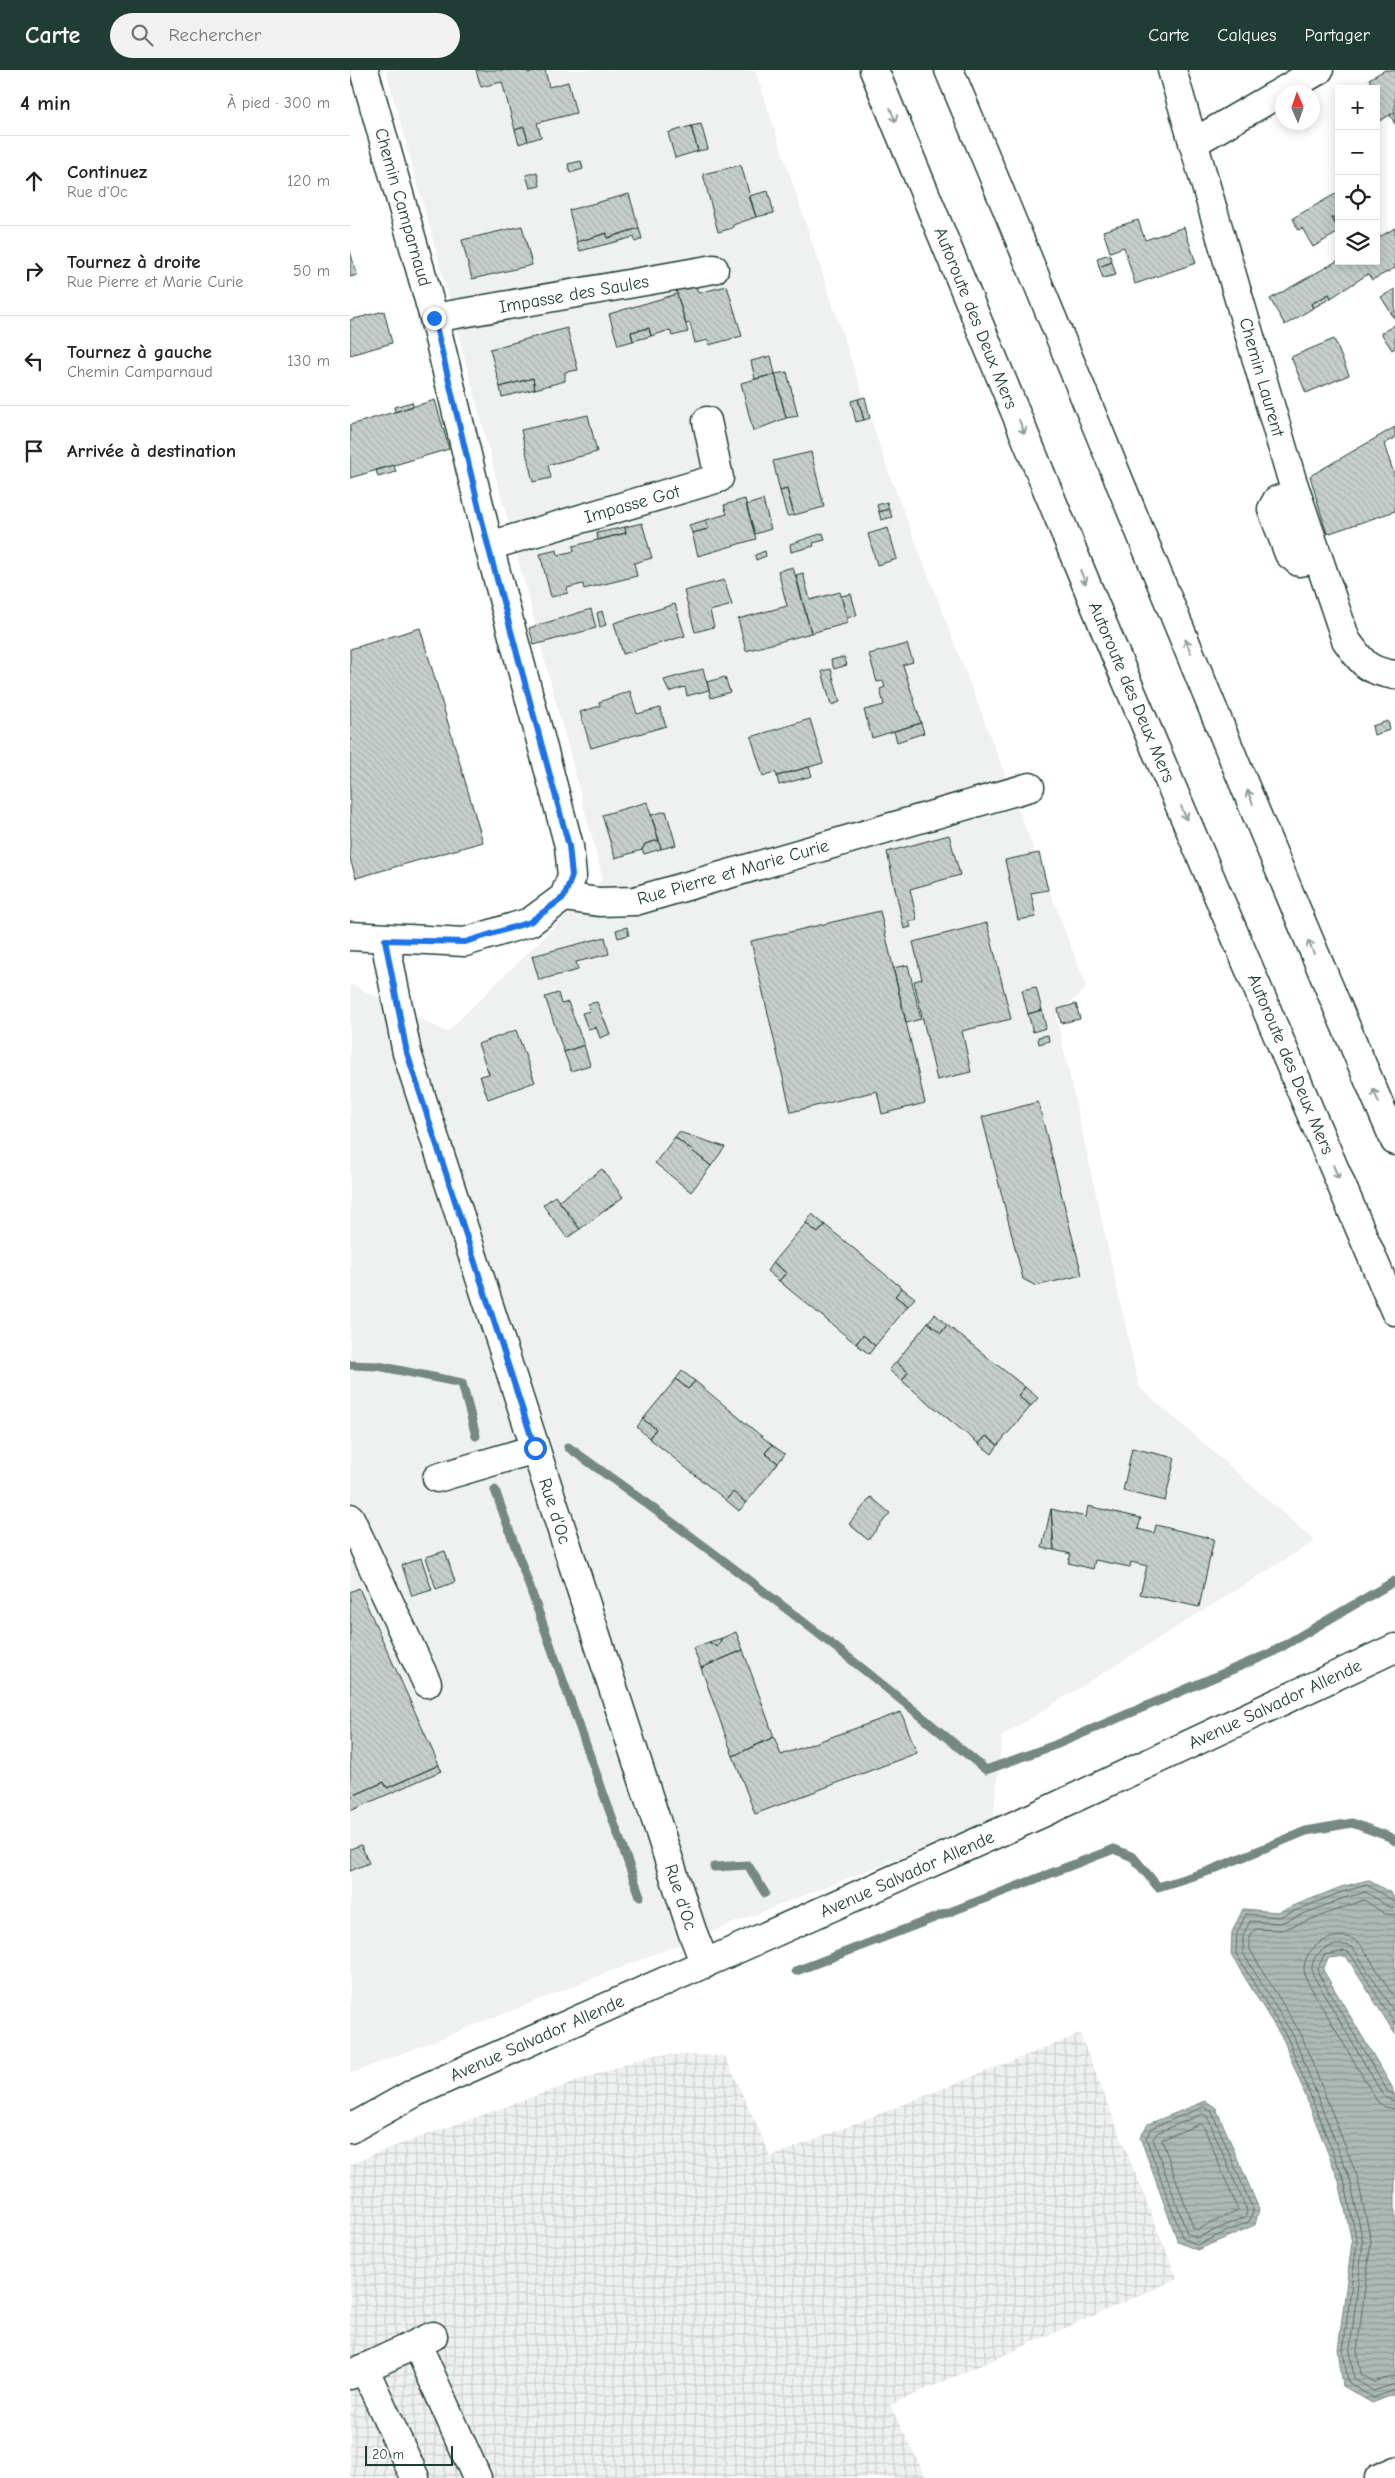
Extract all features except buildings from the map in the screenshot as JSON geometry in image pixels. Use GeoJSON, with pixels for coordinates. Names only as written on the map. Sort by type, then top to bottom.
{"type":"FeatureCollection","features":[{"type":"Feature","properties":{"kind":"main road","name":"Chemin Camparnaud"},"geometry":{"type":"LineString","coordinates":[[364,70],[434,318],[488,546],[569,846],[572,876],[564,897]]}},
{"type":"Feature","properties":{"kind":"main road","name":"Autoroute des Deux Mers"},"geometry":{"type":"LineString","coordinates":[[874,70],[1116,656],[1395,1311]]}},
{"type":"Feature","properties":{"kind":"main road"},"geometry":{"type":"LineString","coordinates":[[949,70],[1073,365],[1308,940],[1395,1141]]}},
{"type":"Feature","properties":{"kind":"main road","name":"Chemin Laurent"},"geometry":{"type":"LineString","coordinates":[[1172,70],[1297,494],[1346,640],[1361,660],[1385,674]]}},
{"type":"Feature","properties":{"kind":"main road"},"geometry":{"type":"LineString","coordinates":[[1193,142],[1319,70]]}},
{"type":"Feature","properties":{"kind":"main road","name":"Impasse des Saules"},"geometry":{"type":"LineString","coordinates":[[434,318],[714,269]]}},
{"type":"Feature","properties":{"kind":"main road","name":"Impasse Got"},"geometry":{"type":"LineString","coordinates":[[488,546],[719,478],[707,421]]}},
{"type":"Feature","properties":{"kind":"main road","name":"Rue Pierre et Marie Curie"},"geometry":{"type":"LineString","coordinates":[[564,897],[600,902],[635,901],[1030,787]]}},
{"type":"Feature","properties":{"kind":"main road"},"geometry":{"type":"LineString","coordinates":[[350,936],[385,940],[465,942],[530,922],[564,897]]}},
{"type":"Feature","properties":{"kind":"main road","name":"Rue d'Oc"},"geometry":{"type":"LineString","coordinates":[[385,940],[407,1053],[692,1931],[705,1964]]}},
{"type":"Feature","properties":{"kind":"main road"},"geometry":{"type":"LineString","coordinates":[[437,1478],[535,1448]]}},
{"type":"Feature","properties":{"kind":"main road"},"geometry":{"type":"LineString","coordinates":[[350,1518],[427,1683]]}},
{"type":"Feature","properties":{"kind":"main road","name":"Avenue Salvador Allende"},"geometry":{"type":"LineString","coordinates":[[350,2129],[416,2092],[1038,1815],[1395,1648]]}},
{"type":"Feature","properties":{"kind":"main road","name":"Avenue Salvador Allende"},"geometry":{"type":"LineString","coordinates":[[350,2111],[416,2092]]}},
{"type":"Feature","properties":{"kind":"main road"},"geometry":{"type":"LineString","coordinates":[[415,2478],[357,2372],[426,2340],[476,2478]]}},
{"type":"Feature","properties":{"kind":"main road"},"geometry":{"type":"LineString","coordinates":[[1379,2478],[1395,2472]]}},
{"type":"Feature","properties":{"kind":"shaded area"},"geometry":{"type":"Polygon","coordinates":[[[386,70],[755,70],[887,468],[1087,988],[1056,1015],[1139,1387],[1315,1541],[1002,1736],[993,1821],[350,2074],[350,984],[447,1032],[603,879],[386,70]]]}},
{"type":"Feature","properties":{"kind":"shaded area"},"geometry":{"type":"Polygon","coordinates":[[[1080,2034],[1177,2279],[890,2405],[926,2478],[350,2478],[350,2165],[376,2153],[651,2055],[725,2056],[771,2157],[1080,2034]]]}},
{"type":"Feature","properties":{"kind":"water"},"geometry":{"type":"Polygon","coordinates":[[[1368,1880],[1391,1893],[1395,1900],[1395,2034],[1346,1956],[1328,1958],[1323,1970],[1392,2087],[1395,2099],[1395,2394],[1372,2403],[1343,2386],[1338,2350],[1352,2242],[1339,2181],[1284,2041],[1231,1955],[1232,1932],[1243,1909],[1278,1912],[1341,1887],[1368,1880]]]}},
{"type":"Feature","properties":{"kind":"water"},"geometry":{"type":"Polygon","coordinates":[[[1206,2101],[1216,2108],[1259,2209],[1255,2225],[1197,2250],[1178,2242],[1140,2137],[1148,2124],[1206,2101]]]}},
{"type":"Feature","properties":{"kind":"waterway"},"geometry":{"type":"LineString","coordinates":[[350,1365],[378,1366],[462,1383],[476,1436]]}},
{"type":"Feature","properties":{"kind":"waterway"},"geometry":{"type":"LineString","coordinates":[[568,1447],[675,1524],[780,1604],[986,1770],[1055,1745],[1271,1653],[1395,1581]]}},
{"type":"Feature","properties":{"kind":"waterway"},"geometry":{"type":"LineString","coordinates":[[495,1490],[640,1896]]}},
{"type":"Feature","properties":{"kind":"waterway"},"geometry":{"type":"LineString","coordinates":[[796,1971],[1114,1849],[1133,1857],[1158,1887],[1209,1871],[1306,1831],[1352,1823],[1390,1837],[1395,1841]]}},
{"type":"Feature","properties":{"kind":"waterway"},"geometry":{"type":"LineString","coordinates":[[714,1867],[748,1865],[765,1893]]}},
{"type":"Feature","properties":{"kind":"route"},"geometry":{"type":"LineString","coordinates":[[434,318],[488,546],[569,846],[572,876],[564,897],[530,922],[465,942],[385,940],[407,1053],[535,1448]]}}]}
